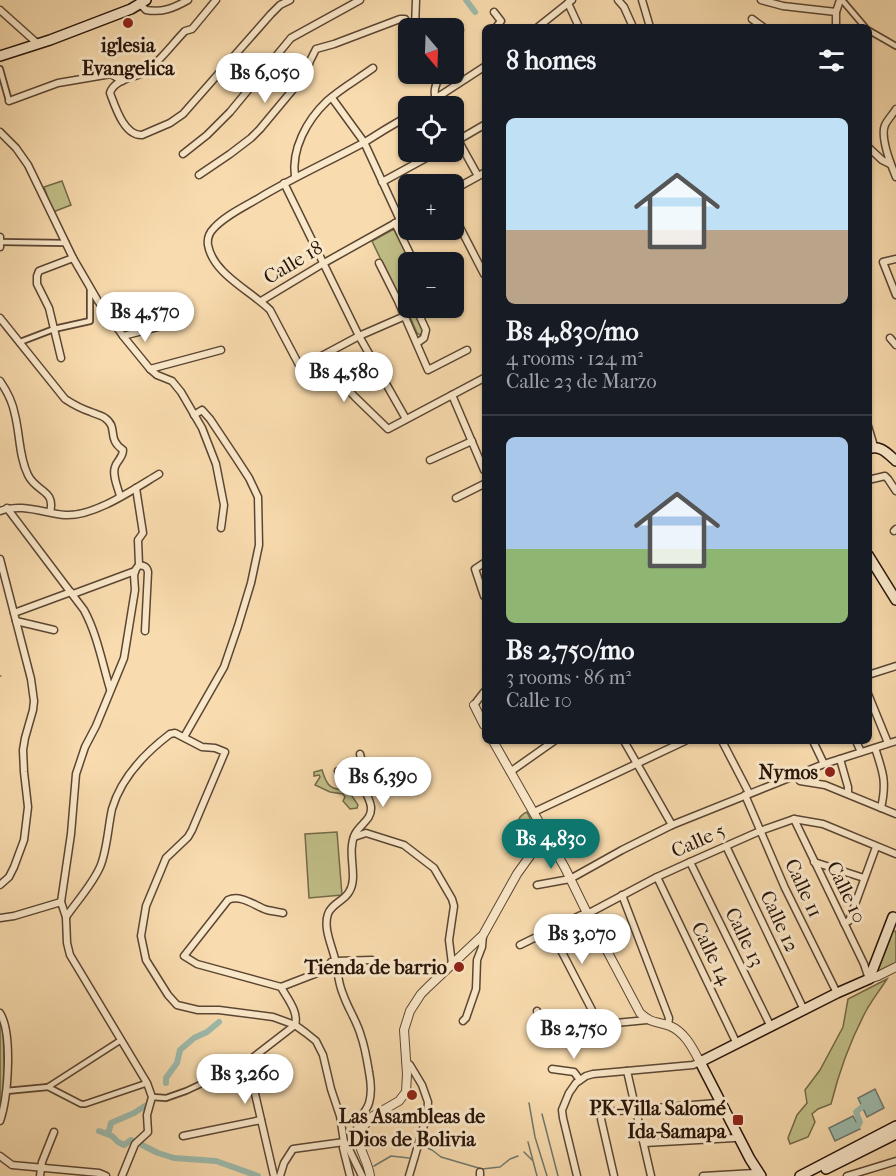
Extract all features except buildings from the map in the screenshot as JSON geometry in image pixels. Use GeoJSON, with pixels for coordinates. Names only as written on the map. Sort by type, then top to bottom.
{"type":"FeatureCollection","features":[{"type":"Feature","properties":{"kind":"main road"},"geometry":{"type":"LineString","coordinates":[[0,57],[131,9],[143,2]]}},
{"type":"Feature","properties":{"kind":"main road"},"geometry":{"type":"LineString","coordinates":[[872,448],[883,450],[896,461]]}},
{"type":"Feature","properties":{"kind":"main road"},"geometry":{"type":"LineString","coordinates":[[872,561],[896,600]]}},
{"type":"Feature","properties":{"kind":"main road"},"geometry":{"type":"LineString","coordinates":[[760,1174],[738,1137],[700,1062],[869,979],[895,917]]}},
{"type":"Feature","properties":{"kind":"main road"},"geometry":{"type":"LineString","coordinates":[[800,1176],[825,1170],[896,1126]]}},
{"type":"Feature","properties":{"kind":"main road"},"geometry":{"type":"LineString","coordinates":[[813,1176],[896,1134]]}},
{"type":"Feature","properties":{"kind":"street"},"geometry":{"type":"LineString","coordinates":[[143,2],[142,8],[157,11],[172,8],[188,0]]}},
{"type":"Feature","properties":{"kind":"street"},"geometry":{"type":"LineString","coordinates":[[216,0],[192,29],[185,31],[147,71],[112,87],[110,93],[122,121],[129,130],[142,135],[178,119],[279,3],[290,0]]}},
{"type":"Feature","properties":{"kind":"street"},"geometry":{"type":"LineString","coordinates":[[183,154],[207,135],[230,112],[291,38],[360,0]]}},
{"type":"Feature","properties":{"kind":"street"},"geometry":{"type":"LineString","coordinates":[[416,0],[416,18]]}},
{"type":"Feature","properties":{"kind":"street"},"geometry":{"type":"LineString","coordinates":[[557,0],[567,3],[578,24]]}},
{"type":"Feature","properties":{"kind":"street"},"geometry":{"type":"LineString","coordinates":[[618,0],[632,24]]}},
{"type":"Feature","properties":{"kind":"street"},"geometry":{"type":"LineString","coordinates":[[642,0],[649,24]]}},
{"type":"Feature","properties":{"kind":"street"},"geometry":{"type":"LineString","coordinates":[[761,0],[783,6],[836,12]]}},
{"type":"Feature","properties":{"kind":"street"},"geometry":{"type":"LineString","coordinates":[[836,24],[836,12],[841,0],[862,24]]}},
{"type":"Feature","properties":{"kind":"street"},"geometry":{"type":"LineString","coordinates":[[542,24],[567,3]]}},
{"type":"Feature","properties":{"kind":"street"},"geometry":{"type":"LineString","coordinates":[[0,10],[38,44]]}},
{"type":"Feature","properties":{"kind":"street"},"geometry":{"type":"LineString","coordinates":[[494,12],[501,21],[498,24]]}},
{"type":"Feature","properties":{"kind":"street"},"geometry":{"type":"LineString","coordinates":[[752,19],[759,24]]}},
{"type":"Feature","properties":{"kind":"street"},"geometry":{"type":"LineString","coordinates":[[199,175],[230,154],[260,129],[305,75],[316,50],[398,20]]}},
{"type":"Feature","properties":{"kind":"street"},"geometry":{"type":"LineString","coordinates":[[872,32],[896,46]]}},
{"type":"Feature","properties":{"kind":"street"},"geometry":{"type":"LineString","coordinates":[[295,177],[295,162],[307,126],[329,100],[373,68]]}},
{"type":"Feature","properties":{"kind":"street"},"geometry":{"type":"LineString","coordinates":[[441,96],[482,68]]}},
{"type":"Feature","properties":{"kind":"street"},"geometry":{"type":"LineString","coordinates":[[0,69],[9,101],[58,82],[111,74],[122,81]]}},
{"type":"Feature","properties":{"kind":"street"},"geometry":{"type":"LineString","coordinates":[[325,93],[363,142],[382,182],[409,252]]}},
{"type":"Feature","properties":{"kind":"street"},"geometry":{"type":"LineString","coordinates":[[896,109],[885,126],[884,132],[890,164],[896,177]]}},
{"type":"Feature","properties":{"kind":"street"},"geometry":{"type":"LineString","coordinates":[[261,302],[232,280],[211,254],[208,241],[215,227],[227,217],[284,183],[398,122]]}},
{"type":"Feature","properties":{"kind":"street"},"geometry":{"type":"LineString","coordinates":[[464,137],[482,126]]}},
{"type":"Feature","properties":{"kind":"street"},"geometry":{"type":"LineString","coordinates":[[0,132],[16,148],[28,165],[73,258],[123,336],[150,369],[157,375],[172,381],[202,428],[216,464],[224,505],[221,528]]}},
{"type":"Feature","properties":{"kind":"street"},"geometry":{"type":"LineString","coordinates":[[872,151],[890,164]]}},
{"type":"Feature","properties":{"kind":"street"},"geometry":{"type":"LineString","coordinates":[[464,153],[481,174],[464,184]]}},
{"type":"Feature","properties":{"kind":"street"},"geometry":{"type":"LineString","coordinates":[[382,182],[419,162]]}},
{"type":"Feature","properties":{"kind":"street"},"geometry":{"type":"LineString","coordinates":[[284,183],[359,336],[406,419]]}},
{"type":"Feature","properties":{"kind":"street","name":"Calle 18"},"geometry":{"type":"LineString","coordinates":[[307,380],[273,315],[261,302],[270,294],[397,222]]}},
{"type":"Feature","properties":{"kind":"street"},"geometry":{"type":"LineString","coordinates":[[464,235],[482,270]]}},
{"type":"Feature","properties":{"kind":"street"},"geometry":{"type":"LineString","coordinates":[[0,237],[0,247]]}},
{"type":"Feature","properties":{"kind":"street"},"geometry":{"type":"LineString","coordinates":[[1,242],[66,243]]}},
{"type":"Feature","properties":{"kind":"street"},"geometry":{"type":"LineString","coordinates":[[61,358],[49,309],[37,284],[37,273],[73,258]]}},
{"type":"Feature","properties":{"kind":"street"},"geometry":{"type":"LineString","coordinates":[[896,259],[883,262],[896,295]]}},
{"type":"Feature","properties":{"kind":"street"},"geometry":{"type":"LineString","coordinates":[[379,263],[398,302]]}},
{"type":"Feature","properties":{"kind":"street"},"geometry":{"type":"LineString","coordinates":[[20,342],[54,329],[90,321],[90,286]]}},
{"type":"Feature","properties":{"kind":"street"},"geometry":{"type":"LineString","coordinates":[[0,318],[65,399],[104,417],[113,428],[113,440],[123,450],[113,471],[120,496]]}},
{"type":"Feature","properties":{"kind":"street"},"geometry":{"type":"LineString","coordinates":[[300,365],[400,318]]}},
{"type":"Feature","properties":{"kind":"street"},"geometry":{"type":"LineString","coordinates":[[406,318],[428,370],[467,350]]}},
{"type":"Feature","properties":{"kind":"street"},"geometry":{"type":"LineString","coordinates":[[417,343],[424,338],[426,330],[421,318]]}},
{"type":"Feature","properties":{"kind":"street"},"geometry":{"type":"LineString","coordinates":[[123,336],[162,326]]}},
{"type":"Feature","properties":{"kind":"street"},"geometry":{"type":"LineString","coordinates":[[890,338],[896,345]]}},
{"type":"Feature","properties":{"kind":"street"},"geometry":{"type":"LineString","coordinates":[[150,369],[221,350]]}},
{"type":"Feature","properties":{"kind":"street"},"geometry":{"type":"LineString","coordinates":[[318,358],[388,429],[482,379]]}},
{"type":"Feature","properties":{"kind":"street"},"geometry":{"type":"LineString","coordinates":[[0,381],[15,414],[23,461],[29,478],[50,496],[52,502],[50,512]]}},
{"type":"Feature","properties":{"kind":"street"},"geometry":{"type":"LineString","coordinates":[[452,395],[482,465]]}},
{"type":"Feature","properties":{"kind":"street"},"geometry":{"type":"LineString","coordinates":[[184,737],[224,667],[251,583],[259,546],[258,497],[249,478],[202,410],[194,415]]}},
{"type":"Feature","properties":{"kind":"street"},"geometry":{"type":"LineString","coordinates":[[430,460],[472,441]]}},
{"type":"Feature","properties":{"kind":"street"},"geometry":{"type":"LineString","coordinates":[[3,509],[28,508],[66,515],[90,512],[159,474]]}},
{"type":"Feature","properties":{"kind":"street"},"geometry":{"type":"LineString","coordinates":[[872,479],[885,476],[896,491]]}},
{"type":"Feature","properties":{"kind":"street"},"geometry":{"type":"LineString","coordinates":[[456,498],[482,485]]}},
{"type":"Feature","properties":{"kind":"street"},"geometry":{"type":"LineString","coordinates":[[122,1176],[135,1144],[148,1132],[147,1115],[152,1097],[147,1083],[70,955],[67,944],[66,917],[61,902],[71,834],[76,774],[85,747],[124,657],[135,590],[138,540],[143,532],[136,488]]}},
{"type":"Feature","properties":{"kind":"street"},"geometry":{"type":"LineString","coordinates":[[3,509],[72,593],[91,622],[110,689]]}},
{"type":"Feature","properties":{"kind":"street"},"geometry":{"type":"LineString","coordinates":[[0,560],[31,679],[33,701],[23,750],[28,807],[24,840],[9,877],[0,885]]}},
{"type":"Feature","properties":{"kind":"street"},"geometry":{"type":"LineString","coordinates":[[482,564],[475,568],[482,590]]}},
{"type":"Feature","properties":{"kind":"street"},"geometry":{"type":"LineString","coordinates":[[14,613],[144,566],[148,572],[145,631]]}},
{"type":"Feature","properties":{"kind":"street"},"geometry":{"type":"LineString","coordinates":[[16,621],[54,630]]}},
{"type":"Feature","properties":{"kind":"street"},"geometry":{"type":"LineString","coordinates":[[872,674],[896,666]]}},
{"type":"Feature","properties":{"kind":"street"},"geometry":{"type":"LineString","coordinates":[[482,694],[474,705],[482,721]]}},
{"type":"Feature","properties":{"kind":"street"},"geometry":{"type":"LineString","coordinates":[[872,704],[888,743]]}},
{"type":"Feature","properties":{"kind":"street"},"geometry":{"type":"LineString","coordinates":[[66,917],[100,867],[116,797],[138,762],[170,734],[175,733],[202,747],[225,752],[192,830],[188,837],[166,858],[146,906],[141,936],[146,960],[177,1005],[198,1010],[219,1010],[273,1017],[295,1025],[316,1041],[323,1055],[340,1116],[343,1148],[350,1176]]}},
{"type":"Feature","properties":{"kind":"street"},"geometry":{"type":"LineString","coordinates":[[537,885],[570,879],[672,825],[825,764],[896,741]]}},
{"type":"Feature","properties":{"kind":"street"},"geometry":{"type":"LineString","coordinates":[[495,744],[549,839],[640,1013],[647,1020]]}},
{"type":"Feature","properties":{"kind":"street"},"geometry":{"type":"LineString","coordinates":[[510,772],[550,744]]}},
{"type":"Feature","properties":{"kind":"street"},"geometry":{"type":"LineString","coordinates":[[626,744],[672,825]]}},
{"type":"Feature","properties":{"kind":"street"},"geometry":{"type":"LineString","coordinates":[[534,812],[679,744]]}},
{"type":"Feature","properties":{"kind":"street","name":"Calle 11"},"geometry":{"type":"LineString","coordinates":[[723,744],[747,794],[759,831],[785,888],[837,993]]}},
{"type":"Feature","properties":{"kind":"street"},"geometry":{"type":"LineString","coordinates":[[815,744],[825,764]]}},
{"type":"Feature","properties":{"kind":"street"},"geometry":{"type":"LineString","coordinates":[[857,744],[861,752]]}},
{"type":"Feature","properties":{"kind":"street"},"geometry":{"type":"LineString","coordinates":[[875,747],[885,782],[881,808]]}},
{"type":"Feature","properties":{"kind":"street"},"geometry":{"type":"LineString","coordinates":[[338,771],[344,780],[358,778],[364,772],[360,754]]}},
{"type":"Feature","properties":{"kind":"street"},"geometry":{"type":"LineString","coordinates":[[840,759],[848,793]]}},
{"type":"Feature","properties":{"kind":"street"},"geometry":{"type":"LineString","coordinates":[[796,775],[800,781],[825,785],[896,814]]}},
{"type":"Feature","properties":{"kind":"street"},"geometry":{"type":"LineString","coordinates":[[358,778],[371,806],[370,814],[354,837],[351,856],[353,876],[351,890],[329,910],[326,918],[339,985],[362,1036],[369,1072],[370,1096],[367,1108],[356,1127],[358,1143],[367,1162],[370,1176]]}},
{"type":"Feature","properties":{"kind":"street","name":"Calle 5"},"geometry":{"type":"LineString","coordinates":[[520,945],[657,877],[759,831],[794,819],[823,824],[896,854]]}},
{"type":"Feature","properties":{"kind":"street","name":"Calle 10"},"geometry":{"type":"LineString","coordinates":[[794,819],[864,964],[869,979]]}},
{"type":"Feature","properties":{"kind":"street"},"geometry":{"type":"LineString","coordinates":[[354,837],[366,834],[404,845],[434,868],[454,906],[449,940],[452,964]]}},
{"type":"Feature","properties":{"kind":"street"},"geometry":{"type":"LineString","coordinates":[[358,1132],[367,1121],[397,1104],[404,1095],[407,1088],[404,1030],[410,1011],[421,994],[483,935],[517,874],[538,847],[549,839]]}},
{"type":"Feature","properties":{"kind":"street","name":"Calle 12"},"geometry":{"type":"LineString","coordinates":[[726,846],[804,1010]]}},
{"type":"Feature","properties":{"kind":"street"},"geometry":{"type":"LineString","coordinates":[[844,923],[849,921],[876,847]]}},
{"type":"Feature","properties":{"kind":"street","name":"Calle 13"},"geometry":{"type":"LineString","coordinates":[[690,862],[771,1027]]}},
{"type":"Feature","properties":{"kind":"street"},"geometry":{"type":"LineString","coordinates":[[814,862],[864,878]]}},
{"type":"Feature","properties":{"kind":"street","name":"Calle 14"},"geometry":{"type":"LineString","coordinates":[[657,877],[737,1044]]}},
{"type":"Feature","properties":{"kind":"street"},"geometry":{"type":"LineString","coordinates":[[622,895],[669,1018],[668,1025]]}},
{"type":"Feature","properties":{"kind":"street"},"geometry":{"type":"LineString","coordinates":[[283,913],[266,910],[239,898],[228,900],[184,956],[198,964],[281,987],[325,970],[331,962],[372,960]]}},
{"type":"Feature","properties":{"kind":"street"},"geometry":{"type":"LineString","coordinates":[[0,918],[20,915],[61,902]]}},
{"type":"Feature","properties":{"kind":"street"},"geometry":{"type":"LineString","coordinates":[[550,931],[592,1010]]}},
{"type":"Feature","properties":{"kind":"street"},"geometry":{"type":"LineString","coordinates":[[464,1021],[476,989],[477,960],[482,947],[483,935]]}},
{"type":"Feature","properties":{"kind":"street"},"geometry":{"type":"LineString","coordinates":[[869,979],[896,967]]}},
{"type":"Feature","properties":{"kind":"street"},"geometry":{"type":"LineString","coordinates":[[152,1097],[166,1098],[186,1091],[246,1064],[295,1025],[297,1018],[281,987]]}},
{"type":"Feature","properties":{"kind":"street"},"geometry":{"type":"LineString","coordinates":[[537,1011],[548,1025],[563,1028],[647,1020],[668,1025],[675,1028],[688,1042],[700,1062],[693,1065],[593,1074],[580,1080],[569,1093],[562,1114],[577,1176]]}},
{"type":"Feature","properties":{"kind":"street"},"geometry":{"type":"LineString","coordinates":[[0,1013],[5,1025],[7,1049],[6,1091],[0,1121]]}},
{"type":"Feature","properties":{"kind":"street"},"geometry":{"type":"LineString","coordinates":[[6,1091],[48,1087],[121,1040]]}},
{"type":"Feature","properties":{"kind":"street"},"geometry":{"type":"LineString","coordinates":[[406,1062],[416,1073],[428,1102],[427,1115],[409,1176]]}},
{"type":"Feature","properties":{"kind":"street"},"geometry":{"type":"LineString","coordinates":[[552,1069],[574,1072],[580,1080]]}},
{"type":"Feature","properties":{"kind":"street"},"geometry":{"type":"LineString","coordinates":[[627,1071],[651,1176]]}},
{"type":"Feature","properties":{"kind":"street"},"geometry":{"type":"LineString","coordinates":[[48,1087],[85,1104],[147,1083]]}},
{"type":"Feature","properties":{"kind":"street"},"geometry":{"type":"LineString","coordinates":[[253,1085],[274,1176]]}},
{"type":"Feature","properties":{"kind":"street"},"geometry":{"type":"LineString","coordinates":[[614,1176],[601,1116],[605,1112],[721,1101]]}},
{"type":"Feature","properties":{"kind":"street"},"geometry":{"type":"LineString","coordinates":[[183,1136],[261,1120]]}},
{"type":"Feature","properties":{"kind":"street"},"geometry":{"type":"LineString","coordinates":[[40,1176],[41,1166],[54,1132]]}},
{"type":"Feature","properties":{"kind":"street"},"geometry":{"type":"LineString","coordinates":[[644,1143],[738,1137]]}},
{"type":"Feature","properties":{"kind":"street"},"geometry":{"type":"LineString","coordinates":[[280,1176],[284,1163],[293,1149],[344,1143]]}},
{"type":"Feature","properties":{"kind":"street"},"geometry":{"type":"LineString","coordinates":[[344,1143],[363,1176]]}},
{"type":"Feature","properties":{"kind":"street"},"geometry":{"type":"LineString","coordinates":[[0,1156],[12,1165],[41,1166],[99,1173],[106,1176]]}},
{"type":"Feature","properties":{"kind":"street"},"geometry":{"type":"LineString","coordinates":[[847,1176],[896,1161]]}},
{"type":"Feature","properties":{"kind":"street"},"geometry":{"type":"LineString","coordinates":[[703,1176],[760,1174]]}},
{"type":"Feature","properties":{"kind":"shaded area"},"geometry":{"type":"Polygon","coordinates":[[[62,181],[71,205],[53,212],[44,187],[62,181]]]}},
{"type":"Feature","properties":{"kind":"shaded area"},"geometry":{"type":"Polygon","coordinates":[[[394,229],[398,240],[401,240],[408,252],[398,252],[398,296],[372,241],[394,229]]]}},
{"type":"Feature","properties":{"kind":"shaded area"},"geometry":{"type":"Polygon","coordinates":[[[410,318],[418,318],[423,332],[420,335],[410,318]]]}},
{"type":"Feature","properties":{"kind":"shaded area"},"geometry":{"type":"Polygon","coordinates":[[[322,770],[330,786],[348,790],[358,805],[357,808],[350,809],[343,801],[345,797],[343,794],[330,792],[315,785],[320,777],[319,775],[314,776],[314,772],[322,770]]]}},
{"type":"Feature","properties":{"kind":"shaded area"},"geometry":{"type":"Polygon","coordinates":[[[527,812],[536,831],[523,837],[518,823],[520,817],[527,812]]]}},
{"type":"Feature","properties":{"kind":"shaded area"},"geometry":{"type":"Polygon","coordinates":[[[337,832],[342,895],[309,898],[305,834],[337,832]]]}},
{"type":"Feature","properties":{"kind":"shaded area"},"geometry":{"type":"Polygon","coordinates":[[[893,931],[896,933],[896,963],[880,971],[878,970],[893,931]]]}},
{"type":"Feature","properties":{"kind":"shaded area"},"geometry":{"type":"Polygon","coordinates":[[[887,979],[868,1007],[855,1033],[831,1104],[812,1114],[815,1122],[808,1137],[790,1144],[788,1138],[797,1115],[807,1103],[805,1090],[820,1070],[843,1027],[848,999],[887,979]]]}},
{"type":"Feature","properties":{"kind":"shaded area"},"geometry":{"type":"Polygon","coordinates":[[[0,1020],[3,1020],[5,1100],[0,1101],[0,1020]]]}},
{"type":"Feature","properties":{"kind":"shaded area"},"geometry":{"type":"Polygon","coordinates":[[[875,1089],[884,1108],[867,1117],[858,1098],[875,1089]]]}},
{"type":"Feature","properties":{"kind":"shaded area"},"geometry":{"type":"Polygon","coordinates":[[[853,1116],[860,1129],[835,1141],[829,1128],[853,1116]]]}},
{"type":"Feature","properties":{"kind":"waterway"},"geometry":{"type":"LineString","coordinates":[[466,0],[475,12]]}},
{"type":"Feature","properties":{"kind":"waterway"},"geometry":{"type":"LineString","coordinates":[[166,1083],[166,1078],[177,1063],[180,1050],[219,1022]]}},
{"type":"Feature","properties":{"kind":"waterway"},"geometry":{"type":"LineString","coordinates":[[529,1103],[535,1137],[547,1176]]}},
{"type":"Feature","properties":{"kind":"waterway"},"geometry":{"type":"LineString","coordinates":[[106,1133],[111,1123],[145,1106]]}},
{"type":"Feature","properties":{"kind":"waterway"},"geometry":{"type":"LineString","coordinates":[[858,1126],[860,1122],[856,1112],[862,1107]]}},
{"type":"Feature","properties":{"kind":"waterway"},"geometry":{"type":"LineString","coordinates":[[542,1114],[558,1176]]}},
{"type":"Feature","properties":{"kind":"waterway"},"geometry":{"type":"LineString","coordinates":[[99,1131],[112,1136],[124,1145],[133,1141]]}},
{"type":"Feature","properties":{"kind":"waterway"},"geometry":{"type":"LineString","coordinates":[[528,1142],[537,1176]]}},
{"type":"Feature","properties":{"kind":"waterway"},"geometry":{"type":"LineString","coordinates":[[142,1145],[174,1158],[216,1161],[258,1176]]}},
{"type":"Feature","properties":{"kind":"waterway"},"geometry":{"type":"LineString","coordinates":[[420,1145],[441,1157],[482,1169],[500,1167],[518,1156]]}},
{"type":"Feature","properties":{"kind":"waterway"},"geometry":{"type":"LineString","coordinates":[[524,1152],[532,1160]]}},
{"type":"Feature","properties":{"kind":"waterway"},"geometry":{"type":"LineString","coordinates":[[374,1166],[391,1156],[409,1158]]}},
{"type":"Feature","properties":{"kind":"place","name":"iglesia Evangelica"},"geometry":{"type":"Point","coordinates":[128,23]}},
{"type":"Feature","properties":{"kind":"place","name":"Nymos"},"geometry":{"type":"Point","coordinates":[830,772]}},
{"type":"Feature","properties":{"kind":"place","name":"Tienda de barrio"},"geometry":{"type":"Point","coordinates":[459,967]}},
{"type":"Feature","properties":{"kind":"place","name":"Las Asambleas de Dios de Bolivia"},"geometry":{"type":"Point","coordinates":[412,1095]}},
{"type":"Feature","properties":{"kind":"place","name":"PK-Villa Salomé Ida-Samapa"},"geometry":{"type":"Point","coordinates":[738,1120]}}]}
